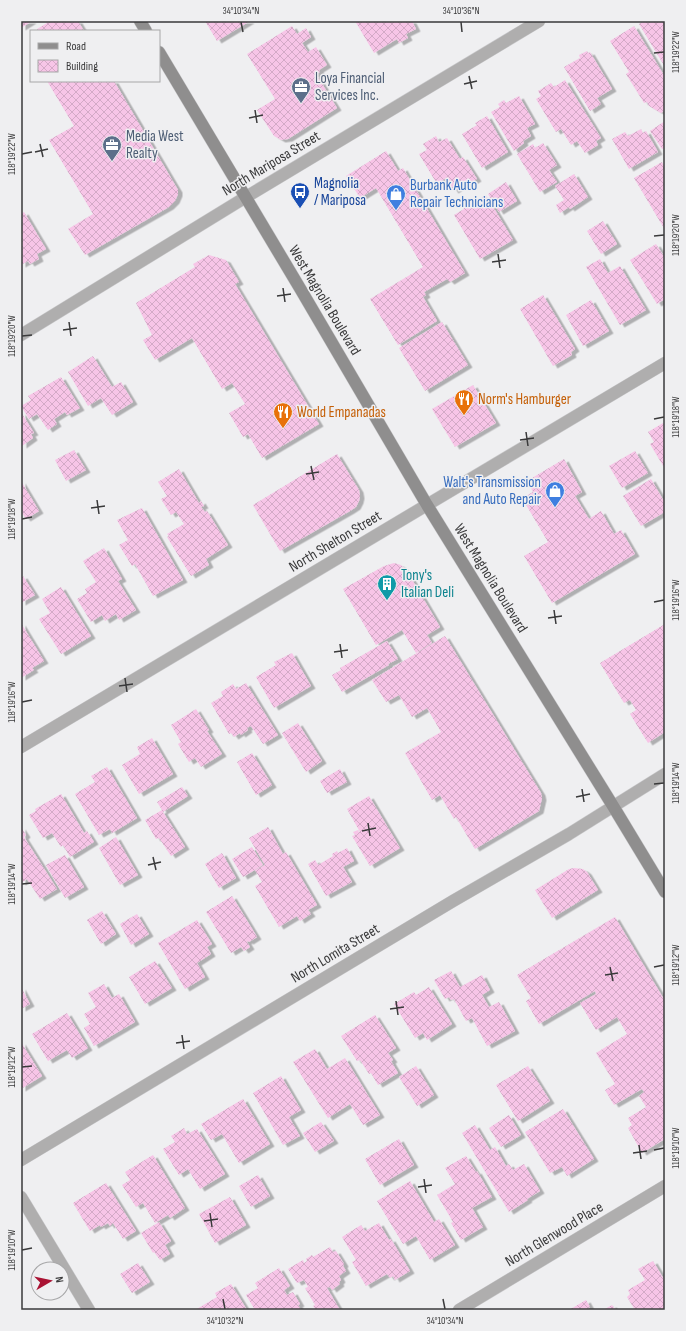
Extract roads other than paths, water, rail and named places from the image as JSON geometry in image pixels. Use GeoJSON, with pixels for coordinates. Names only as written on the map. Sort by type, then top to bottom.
{"type":"FeatureCollection","features":[{"type":"Feature","properties":{"kind":"main road"},"geometry":{"type":"LineString","coordinates":[[140,21],[145,30]]}},
{"type":"Feature","properties":{"kind":"main road","name":"West Magnolia Boulevard"},"geometry":{"type":"LineString","coordinates":[[160,54],[427,505],[665,892]]}},
{"type":"Feature","properties":{"kind":"street","name":"North Mariposa Street"},"geometry":{"type":"LineString","coordinates":[[21,335],[246,197],[539,21]]}},
{"type":"Feature","properties":{"kind":"street","name":"North Shelton Street"},"geometry":{"type":"LineString","coordinates":[[21,747],[665,363]]}},
{"type":"Feature","properties":{"kind":"street","name":"North Lomita Street"},"geometry":{"type":"LineString","coordinates":[[21,1160],[453,901],[562,838],[665,774]]}},
{"type":"Feature","properties":{"kind":"street","name":"North Glenwood Place"},"geometry":{"type":"LineString","coordinates":[[459,1310],[665,1186]]}},
{"type":"Feature","properties":{"kind":"street"},"geometry":{"type":"LineString","coordinates":[[21,1197],[89,1310]]}},
{"type":"Feature","properties":{"kind":"place","name":"Loya Financial Services Inc."},"geometry":{"type":"Point","coordinates":[301,104]}},
{"type":"Feature","properties":{"kind":"place","name":"Media West Realty"},"geometry":{"type":"Point","coordinates":[112,162]}},
{"type":"Feature","properties":{"kind":"place","name":"Magnolia / Mariposa"},"geometry":{"type":"Point","coordinates":[300,209]}},
{"type":"Feature","properties":{"kind":"place","name":"Burbank Auto Repair Technicians"},"geometry":{"type":"Point","coordinates":[396,211]}},
{"type":"Feature","properties":{"kind":"place","name":"Norm's Hamburger"},"geometry":{"type":"Point","coordinates":[464,416]}},
{"type":"Feature","properties":{"kind":"place","name":"World Empanadas"},"geometry":{"type":"Point","coordinates":[283,429]}},
{"type":"Feature","properties":{"kind":"place","name":"Walt's Transmission and Auto Repair"},"geometry":{"type":"Point","coordinates":[555,508]}},
{"type":"Feature","properties":{"kind":"place","name":"Tony's Italian Deli"},"geometry":{"type":"Point","coordinates":[387,601]}}]}
